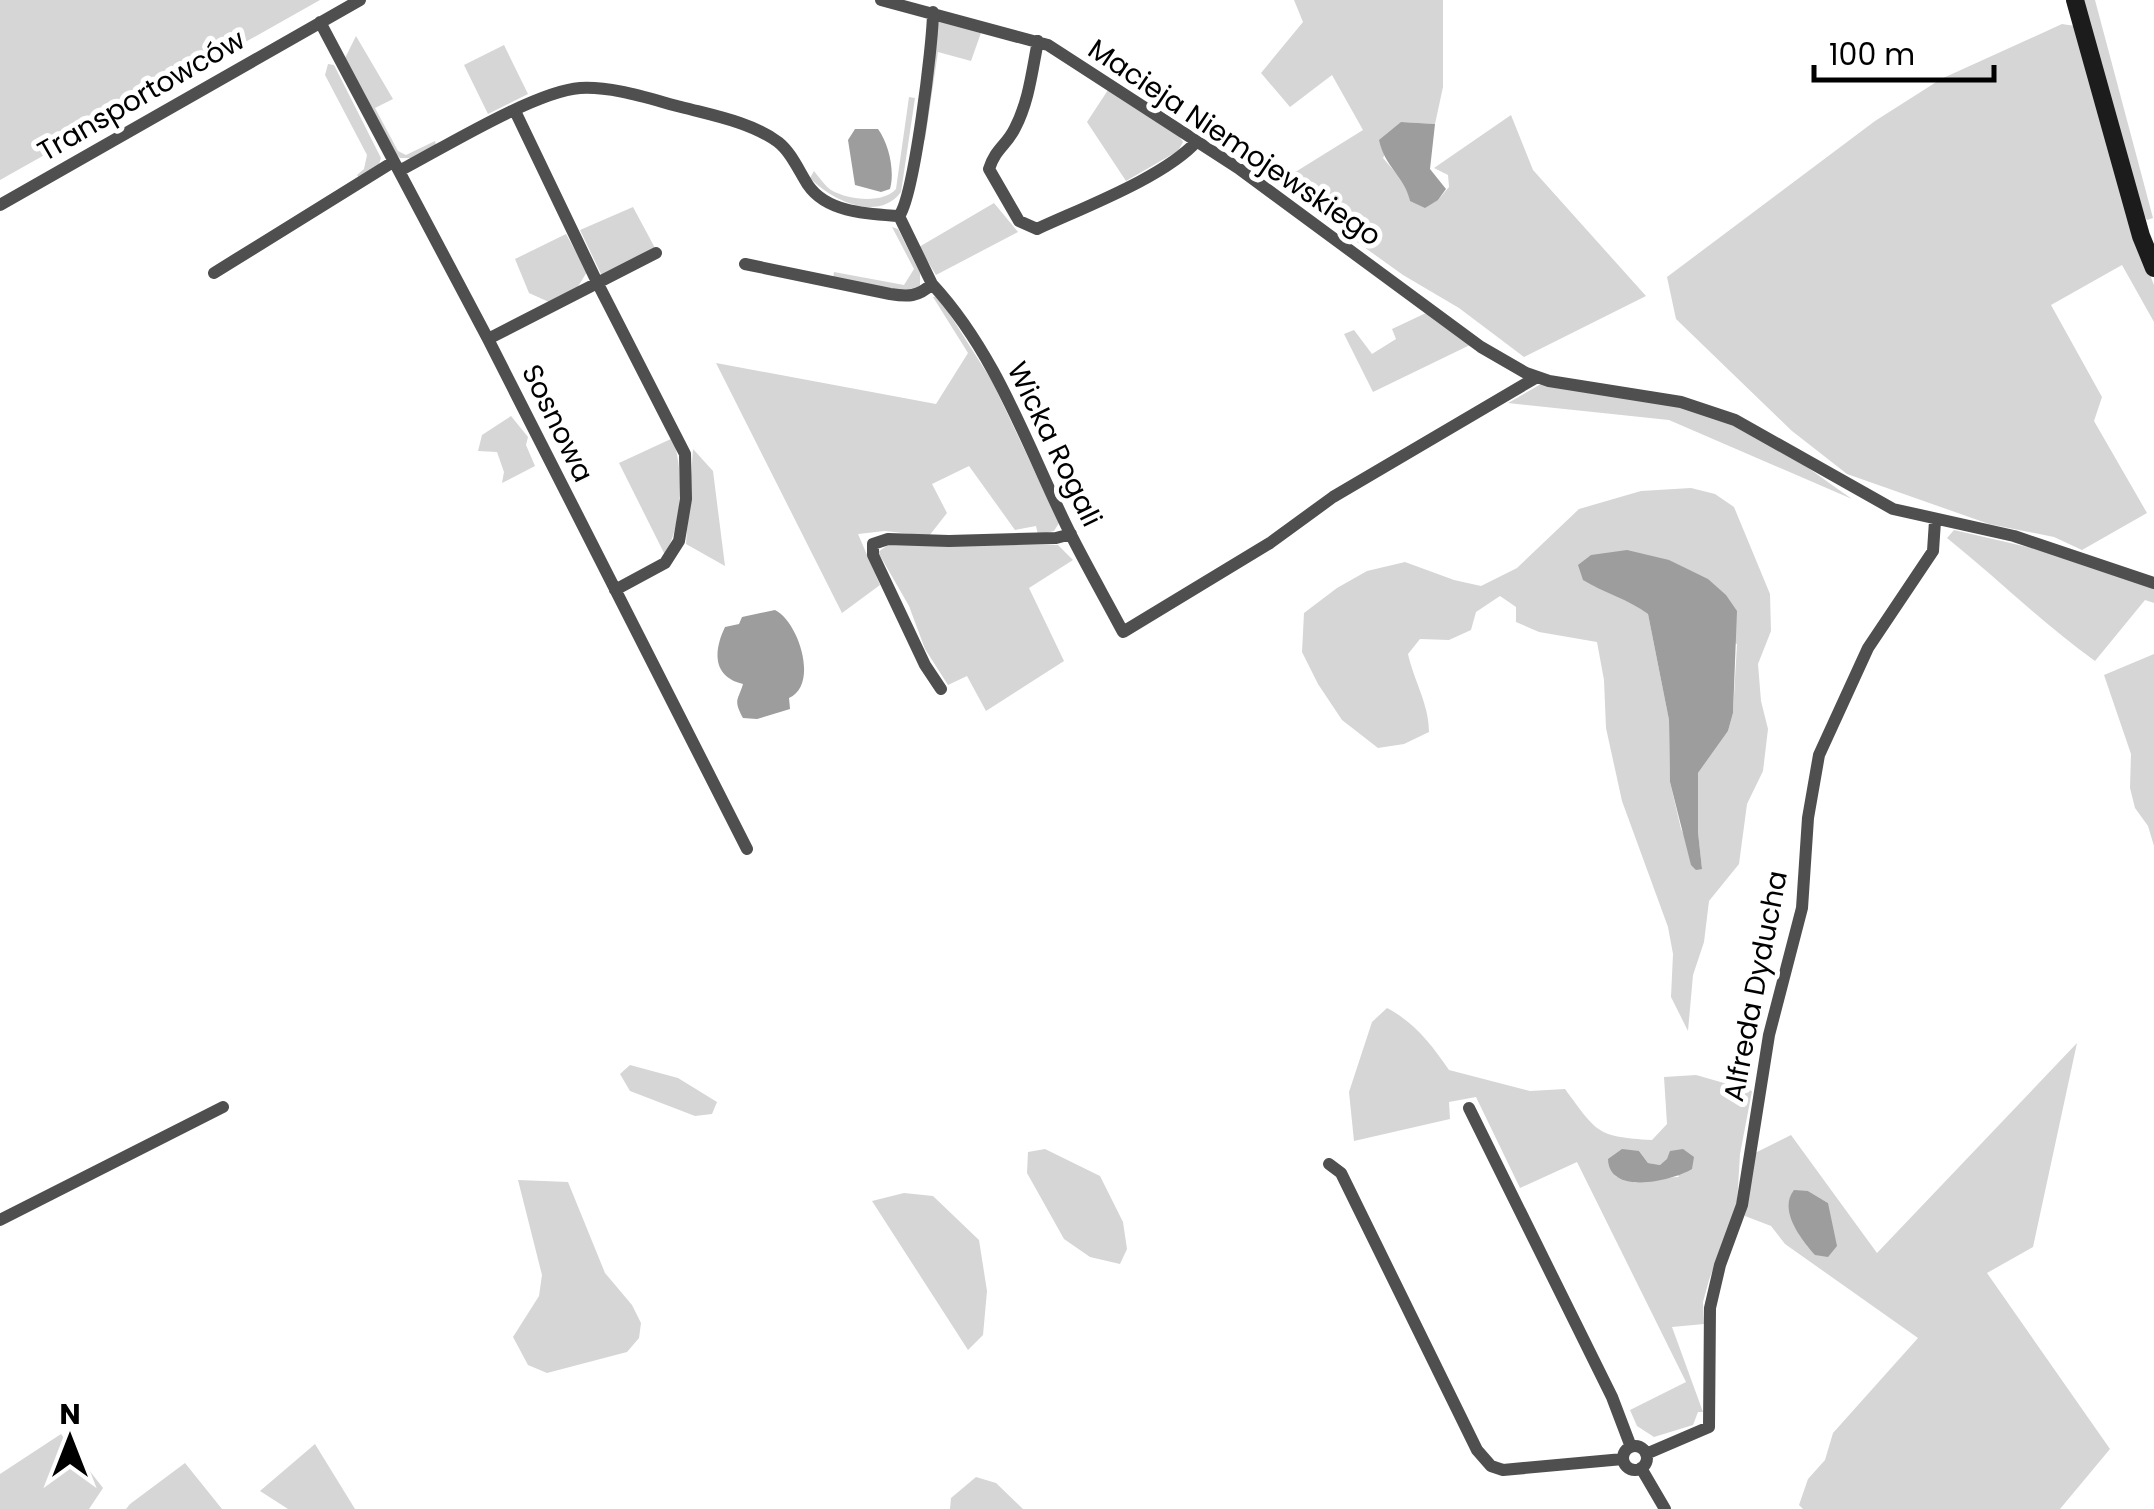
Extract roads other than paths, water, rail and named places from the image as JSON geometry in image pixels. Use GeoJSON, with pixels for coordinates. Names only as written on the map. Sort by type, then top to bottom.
{"type":"FeatureCollection","features":[{"type":"Feature","properties":{"kind":"main road"},"geometry":{"type":"LineString","coordinates":[[2075,0],[2141,236],[2154,268]]}},
{"type":"Feature","properties":{"kind":"street","name":"Transportowców"},"geometry":{"type":"LineString","coordinates":[[0,204],[360,0]]}},
{"type":"Feature","properties":{"kind":"street","name":"Macieja Niemojewskiego"},"geometry":{"type":"LineString","coordinates":[[881,0],[1038,41],[1198,141],[1481,347],[1537,376],[1710,410],[1893,509],[2014,536],[2154,583]]}},
{"type":"Feature","properties":{"kind":"street"},"geometry":{"type":"LineString","coordinates":[[214,273],[397,166],[548,96],[580,88],[721,117],[765,133],[783,146],[810,188],[823,200],[844,209],[899,216],[905,208],[915,154],[933,12]]}},
{"type":"Feature","properties":{"kind":"street","name":"Sosnowa"},"geometry":{"type":"LineString","coordinates":[[320,22],[488,339],[747,849]]}},
{"type":"Feature","properties":{"kind":"street"},"geometry":{"type":"LineString","coordinates":[[1038,41],[1026,104],[1012,134],[994,154],[988,169],[1019,221],[1037,229],[1160,169],[1198,141]]}},
{"type":"Feature","properties":{"kind":"street"},"geometry":{"type":"LineString","coordinates":[[515,111],[686,454],[686,499],[680,541],[665,563],[614,590]]}},
{"type":"Feature","properties":{"kind":"street","name":"Wicka Rogali"},"geometry":{"type":"LineString","coordinates":[[899,216],[932,284],[951,305],[1007,398],[1071,534],[1124,632],[1270,543],[1333,497],[1537,376]]}},
{"type":"Feature","properties":{"kind":"street"},"geometry":{"type":"LineString","coordinates":[[488,339],[656,253]]}},
{"type":"Feature","properties":{"kind":"street"},"geometry":{"type":"LineString","coordinates":[[746,264],[902,296],[922,294],[932,284]]}},
{"type":"Feature","properties":{"kind":"street","name":"Alfreda Dyducha"},"geometry":{"type":"LineString","coordinates":[[1646,1454],[1709,1427],[1710,1308],[1720,1264],[1742,1205],[1769,1035],[1802,908],[1808,818],[1819,754],[1868,648],[1933,550],[1935,520]]}},
{"type":"Feature","properties":{"kind":"street"},"geometry":{"type":"LineString","coordinates":[[941,688],[873,555],[873,544],[888,538],[949,542],[1056,538],[1071,534]]}},
{"type":"Feature","properties":{"kind":"street"},"geometry":{"type":"LineString","coordinates":[[0,1220],[223,1107]]}},
{"type":"Feature","properties":{"kind":"street"},"geometry":{"type":"LineString","coordinates":[[1329,1164],[1341,1173],[1477,1450],[1491,1466],[1520,1470],[1627,1453],[1640,1447],[1646,1454],[1641,1468],[1629,1469],[1627,1453],[1609,1392],[1469,1108]]}},
{"type":"Feature","properties":{"kind":"street"},"geometry":{"type":"LineString","coordinates":[[1641,1468],[1665,1509]]}}]}
